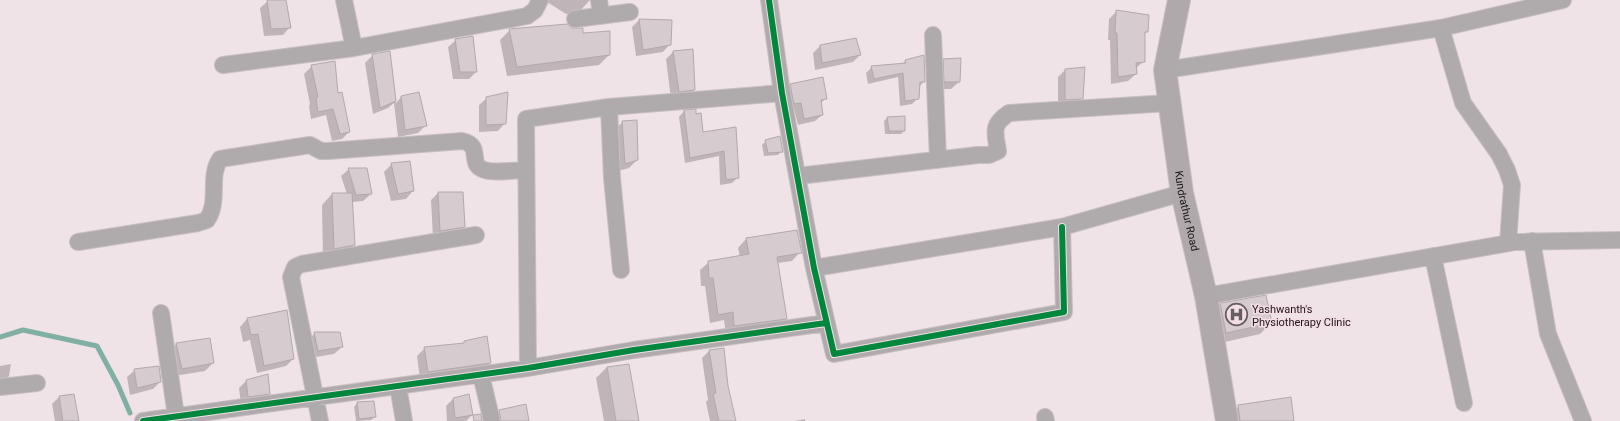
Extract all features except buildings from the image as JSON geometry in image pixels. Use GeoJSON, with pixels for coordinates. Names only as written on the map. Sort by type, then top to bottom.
{"type":"FeatureCollection","features":[{"type":"Feature","properties":{"kind":"street"},"geometry":{"type":"LineString","coordinates":[[344,0],[354,48]]}},
{"type":"Feature","properties":{"kind":"street"},"geometry":{"type":"LineString","coordinates":[[223,65],[354,48],[527,16],[535,10],[540,0]]}},
{"type":"Feature","properties":{"kind":"street"},"geometry":{"type":"LineString","coordinates":[[599,0],[601,16]]}},
{"type":"Feature","properties":{"kind":"street"},"geometry":{"type":"LineString","coordinates":[[769,0],[782,93],[814,268],[834,354],[1064,312],[1062,226]]}},
{"type":"Feature","properties":{"kind":"street","name":"Kundrathur Road"},"geometry":{"type":"LineString","coordinates":[[1179,0],[1165,70],[1182,193],[1206,296],[1227,421]]}},
{"type":"Feature","properties":{"kind":"street"},"geometry":{"type":"LineString","coordinates":[[1165,70],[1441,28],[1508,6],[1563,0]]}},
{"type":"Feature","properties":{"kind":"street"},"geometry":{"type":"LineString","coordinates":[[575,19],[630,12]]}},
{"type":"Feature","properties":{"kind":"street"},"geometry":{"type":"LineString","coordinates":[[1441,28],[1463,103],[1499,154],[1512,185],[1512,242]]}},
{"type":"Feature","properties":{"kind":"street"},"geometry":{"type":"LineString","coordinates":[[933,35],[938,160]]}},
{"type":"Feature","properties":{"kind":"street"},"geometry":{"type":"LineString","coordinates":[[528,368],[526,119],[609,107],[782,93]]}},
{"type":"Feature","properties":{"kind":"street"},"geometry":{"type":"LineString","coordinates":[[798,176],[978,155],[990,155],[998,151],[995,129],[998,120],[1009,113],[1169,102]]}},
{"type":"Feature","properties":{"kind":"street"},"geometry":{"type":"LineString","coordinates":[[609,107],[612,178],[621,270]]}},
{"type":"Feature","properties":{"kind":"street"},"geometry":{"type":"LineString","coordinates":[[78,242],[198,224],[207,220],[213,206],[214,172],[220,158],[310,145],[321,151],[328,152],[462,141],[468,142],[473,146],[476,164],[480,169],[487,171],[526,170]]}},
{"type":"Feature","properties":{"kind":"street"},"geometry":{"type":"LineString","coordinates":[[814,268],[1062,226],[1182,193]]}},
{"type":"Feature","properties":{"kind":"street"},"geometry":{"type":"LineString","coordinates":[[320,421],[291,278],[295,267],[302,264],[476,235]]}},
{"type":"Feature","properties":{"kind":"street"},"geometry":{"type":"LineString","coordinates":[[1206,296],[1512,242],[1620,240]]}},
{"type":"Feature","properties":{"kind":"street"},"geometry":{"type":"LineString","coordinates":[[1532,241],[1548,334],[1583,421]]}},
{"type":"Feature","properties":{"kind":"street"},"geometry":{"type":"LineString","coordinates":[[1433,256],[1464,403]]}},
{"type":"Feature","properties":{"kind":"street"},"geometry":{"type":"LineString","coordinates":[[161,314],[176,416]]}},
{"type":"Feature","properties":{"kind":"street"},"geometry":{"type":"LineString","coordinates":[[144,421],[481,375],[634,350],[826,323]]}},
{"type":"Feature","properties":{"kind":"street"},"geometry":{"type":"LineString","coordinates":[[481,375],[492,421]]}},
{"type":"Feature","properties":{"kind":"street"},"geometry":{"type":"LineString","coordinates":[[0,387],[37,383]]}},
{"type":"Feature","properties":{"kind":"street"},"geometry":{"type":"LineString","coordinates":[[398,386],[404,421]]}},
{"type":"Feature","properties":{"kind":"waterway"},"geometry":{"type":"LineString","coordinates":[[0,337],[23,330],[97,346],[118,385],[130,413]]}},
{"type":"Feature","properties":{"kind":"cycle path"},"geometry":{"type":"LineString","coordinates":[[769,0],[782,93],[814,268],[834,354],[1064,312],[1062,227]]}},
{"type":"Feature","properties":{"kind":"cycle path"},"geometry":{"type":"LineString","coordinates":[[143,421],[528,368],[634,350],[826,323]]}},
{"type":"Feature","properties":{"kind":"place","name":"Yashwanth's Physiotherapy Clinic"},"geometry":{"type":"Point","coordinates":[1236,315]}}]}
